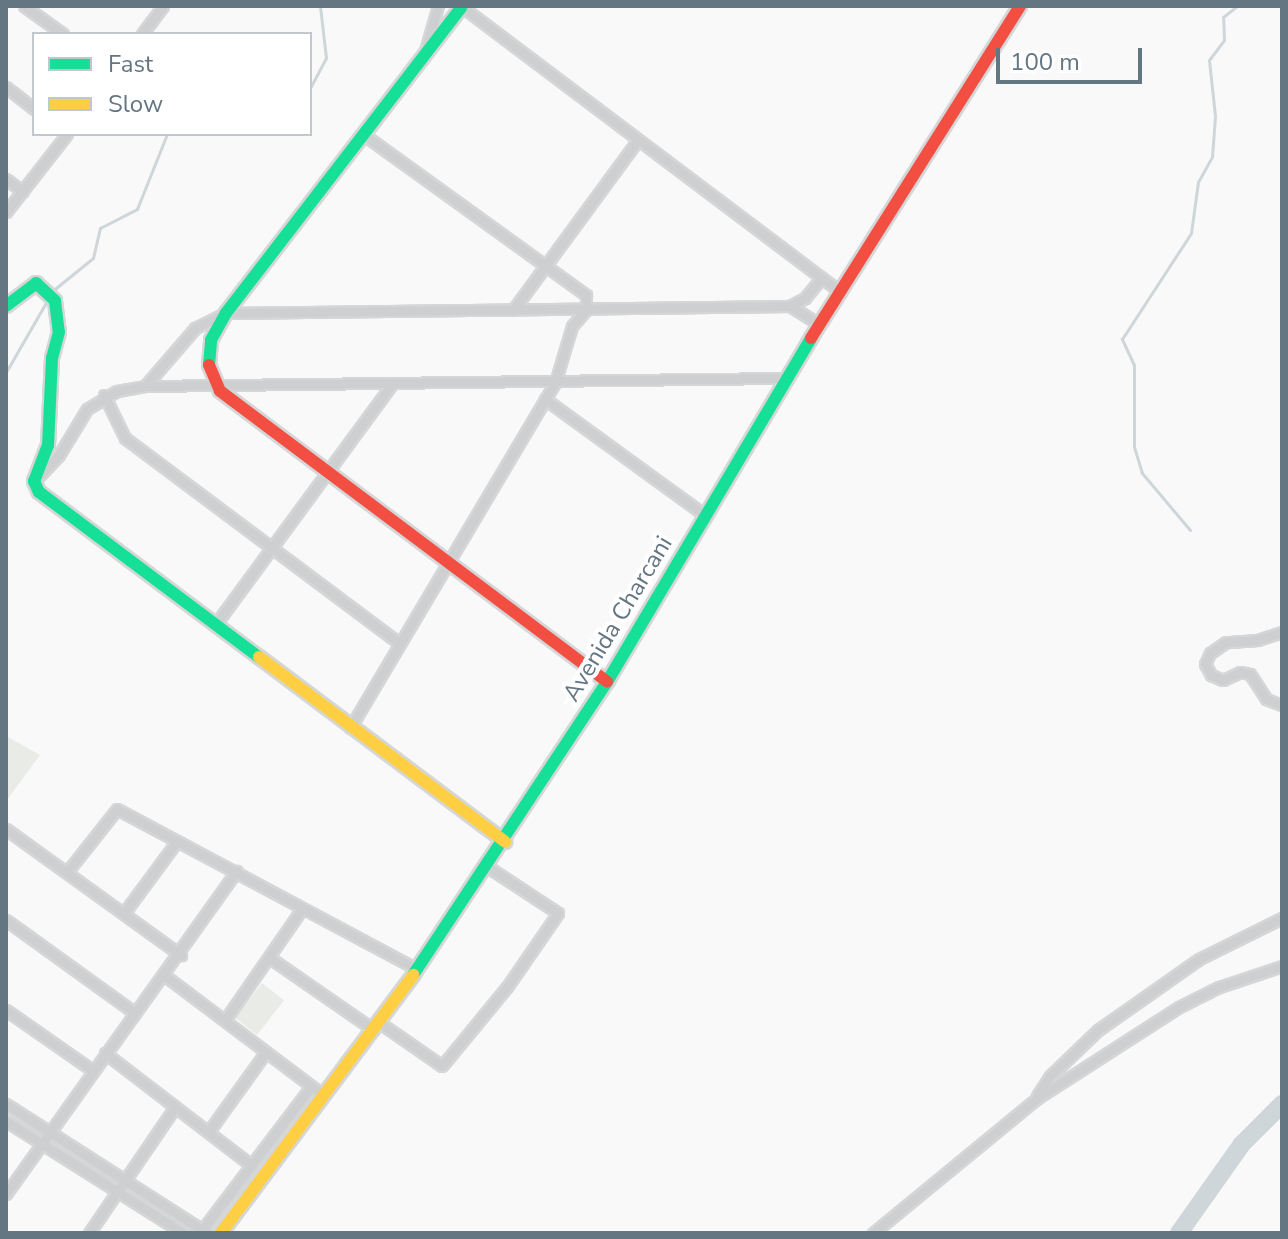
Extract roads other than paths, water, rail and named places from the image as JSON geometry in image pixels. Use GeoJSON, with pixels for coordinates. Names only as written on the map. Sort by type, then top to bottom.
{"type":"FeatureCollection","features":[{"type":"Feature","properties":{"kind":"street"},"geometry":{"type":"LineString","coordinates":[[24,6],[60,32]]}},
{"type":"Feature","properties":{"kind":"street"},"geometry":{"type":"LineString","coordinates":[[143,32],[160,9],[148,6]]}},
{"type":"Feature","properties":{"kind":"street"},"geometry":{"type":"LineString","coordinates":[[424,55],[438,6]]}},
{"type":"Feature","properties":{"kind":"street"},"geometry":{"type":"LineString","coordinates":[[607,682],[214,384],[207,358],[226,313],[461,6],[840,292]]}},
{"type":"Feature","properties":{"kind":"street","name":"Avenida Charcani"},"geometry":{"type":"LineString","coordinates":[[221,1233],[377,1026],[505,842],[607,682],[785,378],[1020,6]]}},
{"type":"Feature","properties":{"kind":"street"},"geometry":{"type":"LineString","coordinates":[[6,87],[32,107]]}},
{"type":"Feature","properties":{"kind":"street"},"geometry":{"type":"LineString","coordinates":[[350,728],[446,561],[555,383],[572,326],[586,310],[586,295],[543,267],[363,134]]}},
{"type":"Feature","properties":{"kind":"street"},"geometry":{"type":"LineString","coordinates":[[6,212],[65,136]]}},
{"type":"Feature","properties":{"kind":"street"},"geometry":{"type":"LineString","coordinates":[[513,310],[638,140]]}},
{"type":"Feature","properties":{"kind":"street"},"geometry":{"type":"LineString","coordinates":[[6,179],[23,192]]}},
{"type":"Feature","properties":{"kind":"street"},"geometry":{"type":"LineString","coordinates":[[145,386],[195,328],[226,313],[790,306],[805,298],[821,278]]}},
{"type":"Feature","properties":{"kind":"street"},"geometry":{"type":"LineString","coordinates":[[6,306],[36,283],[55,301],[59,332],[52,358],[48,445],[34,481],[39,492],[505,842]]}},
{"type":"Feature","properties":{"kind":"street"},"geometry":{"type":"LineString","coordinates":[[790,306],[819,324]]}},
{"type":"Feature","properties":{"kind":"street"},"geometry":{"type":"LineString","coordinates":[[34,481],[59,455],[87,409],[104,395],[145,386],[785,378]]}},
{"type":"Feature","properties":{"kind":"street"},"geometry":{"type":"LineString","coordinates":[[215,625],[391,385]]}},
{"type":"Feature","properties":{"kind":"street"},"geometry":{"type":"LineString","coordinates":[[104,395],[125,438],[399,643]]}},
{"type":"Feature","properties":{"kind":"street"},"geometry":{"type":"LineString","coordinates":[[545,399],[706,516]]}},
{"type":"Feature","properties":{"kind":"street"},"geometry":{"type":"LineString","coordinates":[[1282,632],[1258,640],[1226,642],[1210,653],[1205,664],[1211,675],[1223,680],[1240,672],[1250,674],[1266,699],[1282,705]]}},
{"type":"Feature","properties":{"kind":"street"},"geometry":{"type":"LineString","coordinates":[[67,872],[117,809],[417,969]]}},
{"type":"Feature","properties":{"kind":"street"},"geometry":{"type":"LineString","coordinates":[[6,829],[181,955]]}},
{"type":"Feature","properties":{"kind":"street"},"geometry":{"type":"LineString","coordinates":[[124,913],[177,841]]}},
{"type":"Feature","properties":{"kind":"street"},"geometry":{"type":"LineString","coordinates":[[270,958],[442,1066],[507,987],[558,913],[488,867]]}},
{"type":"Feature","properties":{"kind":"street"},"geometry":{"type":"LineString","coordinates":[[6,1194],[92,1070],[181,955],[236,871]]}},
{"type":"Feature","properties":{"kind":"street"},"geometry":{"type":"LineString","coordinates":[[225,1020],[302,909]]}},
{"type":"Feature","properties":{"kind":"street"},"geometry":{"type":"LineString","coordinates":[[1036,1099],[1050,1076],[1098,1030],[1199,959],[1282,918]]}},
{"type":"Feature","properties":{"kind":"street"},"geometry":{"type":"LineString","coordinates":[[6,920],[135,1013]]}},
{"type":"Feature","properties":{"kind":"street"},"geometry":{"type":"LineString","coordinates":[[873,1233],[1036,1099],[1179,1007],[1219,987],[1282,966]]}},
{"type":"Feature","properties":{"kind":"street"},"geometry":{"type":"LineString","coordinates":[[164,975],[323,1095]]}},
{"type":"Feature","properties":{"kind":"street"},"geometry":{"type":"LineString","coordinates":[[6,1010],[92,1070]]}},
{"type":"Feature","properties":{"kind":"street"},"geometry":{"type":"LineString","coordinates":[[105,1053],[252,1166]]}},
{"type":"Feature","properties":{"kind":"street"},"geometry":{"type":"LineString","coordinates":[[209,1131],[265,1053]]}},
{"type":"Feature","properties":{"kind":"street"},"geometry":{"type":"LineString","coordinates":[[7,1108],[203,1232],[311,1087]]}},
{"type":"Feature","properties":{"kind":"street"},"geometry":{"type":"LineString","coordinates":[[89,1233],[175,1107]]}},
{"type":"Feature","properties":{"kind":"street"},"geometry":{"type":"LineString","coordinates":[[6,1121],[183,1233]]}},
{"type":"Feature","properties":{"kind":"waterway"},"geometry":{"type":"LineString","coordinates":[[312,84],[326,58],[320,6]]}},
{"type":"Feature","properties":{"kind":"waterway"},"geometry":{"type":"LineString","coordinates":[[1190,530],[1142,473],[1134,446],[1134,365],[1122,339],[1191,233],[1198,182],[1212,157],[1215,116],[1209,60],[1224,40],[1223,17],[1237,6]]}},
{"type":"Feature","properties":{"kind":"waterway"},"geometry":{"type":"LineString","coordinates":[[51,292],[93,258],[100,228],[137,209],[166,136]]}},
{"type":"Feature","properties":{"kind":"waterway"},"geometry":{"type":"LineString","coordinates":[[6,372],[48,299]]}},
{"type":"Feature","properties":{"kind":"waterway"},"geometry":{"type":"LineString","coordinates":[[1179,1233],[1242,1144],[1282,1104]]}}]}
